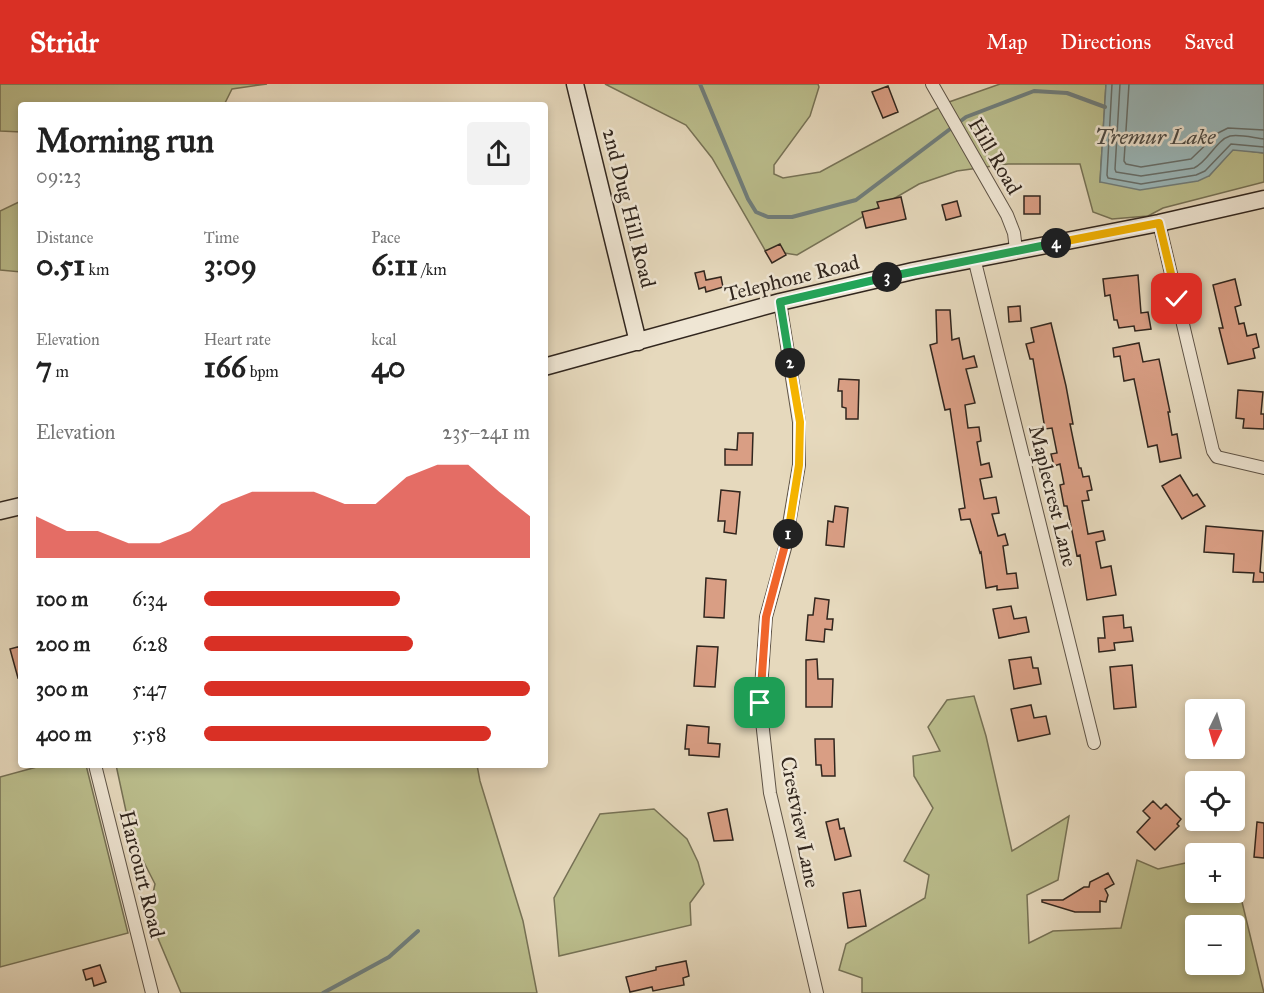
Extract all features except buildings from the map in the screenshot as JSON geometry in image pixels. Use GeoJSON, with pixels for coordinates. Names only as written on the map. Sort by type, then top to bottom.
{"type":"FeatureCollection","features":[{"type":"Feature","properties":{"kind":"street","name":"2nd Dug Hill Road"},"geometry":{"type":"LineString","coordinates":[[575,84],[638,342]]}},
{"type":"Feature","properties":{"kind":"street","name":"Hill Road"},"geometry":{"type":"LineString","coordinates":[[932,84],[1007,214],[1014,232],[1016,250]]}},
{"type":"Feature","properties":{"kind":"street","name":"Telephone Road"},"geometry":{"type":"LineString","coordinates":[[548,366],[780,302],[974,258],[1159,223],[1264,199]]}},
{"type":"Feature","properties":{"kind":"street"},"geometry":{"type":"LineString","coordinates":[[1159,223],[1213,451],[1217,457],[1264,468]]}},
{"type":"Feature","properties":{"kind":"street","name":"Maplecrest Lane"},"geometry":{"type":"LineString","coordinates":[[974,258],[1094,743]]}},
{"type":"Feature","properties":{"kind":"street","name":"Crestview Lane"},"geometry":{"type":"LineString","coordinates":[[780,302],[800,422],[799,465],[785,548],[766,617],[760,703],[770,793],[817,993]]}},
{"type":"Feature","properties":{"kind":"street"},"geometry":{"type":"LineString","coordinates":[[0,511],[18,507]]}},
{"type":"Feature","properties":{"kind":"street","name":"Harcourt Road"},"geometry":{"type":"LineString","coordinates":[[96,768],[152,993]]}},
{"type":"Feature","properties":{"kind":"green space"},"geometry":{"type":"Polygon","coordinates":[[[0,84],[267,84],[232,89],[226,102],[18,102],[18,132],[0,131],[0,84]]]}},
{"type":"Feature","properties":{"kind":"green space"},"geometry":{"type":"Polygon","coordinates":[[[605,84],[818,84],[810,116],[774,165],[774,174],[783,178],[820,172],[949,102],[1000,84],[1106,84],[1100,182],[1209,176],[1233,149],[1264,153],[1264,182],[1163,208],[1148,216],[1112,219],[1093,212],[1080,164],[1008,164],[957,171],[919,184],[797,255],[765,250],[712,158],[686,125],[605,84]]]}},
{"type":"Feature","properties":{"kind":"green space"},"geometry":{"type":"Polygon","coordinates":[[[18,202],[18,272],[0,270],[0,211],[18,202]]]}},
{"type":"Feature","properties":{"kind":"green space"},"geometry":{"type":"Polygon","coordinates":[[[974,696],[986,736],[1012,851],[1069,816],[1058,880],[1027,895],[1029,943],[1053,931],[1121,928],[1137,860],[1158,869],[1185,863],[1185,903],[1242,903],[1264,993],[862,993],[862,978],[839,970],[846,944],[925,898],[929,875],[904,861],[933,808],[914,776],[913,756],[940,751],[928,727],[947,700],[974,696]]]}},
{"type":"Feature","properties":{"kind":"green space"},"geometry":{"type":"Polygon","coordinates":[[[33,768],[87,768],[128,933],[0,967],[0,777],[33,768]]]}},
{"type":"Feature","properties":{"kind":"green space"},"geometry":{"type":"Polygon","coordinates":[[[117,768],[478,768],[523,921],[537,993],[181,993],[157,936],[151,902],[155,884],[132,839],[117,768]]]}},
{"type":"Feature","properties":{"kind":"green space"},"geometry":{"type":"Polygon","coordinates":[[[654,809],[687,839],[698,862],[704,884],[690,903],[691,925],[559,956],[554,898],[600,814],[654,809]]]}},
{"type":"Feature","properties":{"kind":"water","name":"Tremur Lake"},"geometry":{"type":"Polygon","coordinates":[[[1106,84],[1264,84],[1264,153],[1233,150],[1209,176],[1198,181],[1140,190],[1100,182],[1106,84]]]}},
{"type":"Feature","properties":{"kind":"waterway"},"geometry":{"type":"LineString","coordinates":[[700,84],[748,199],[756,212],[768,217],[792,217],[856,200],[966,117],[1034,91],[1067,93],[1105,107]]}},
{"type":"Feature","properties":{"kind":"waterway"},"geometry":{"type":"LineString","coordinates":[[323,993],[389,957],[418,931]]}},
{"type":"Feature","properties":{"kind":"route"},"geometry":{"type":"LineString","coordinates":[[760,703],[766,617],[785,548],[799,465],[800,422],[780,302],[913,270],[1159,223],[1177,299]]}}]}
